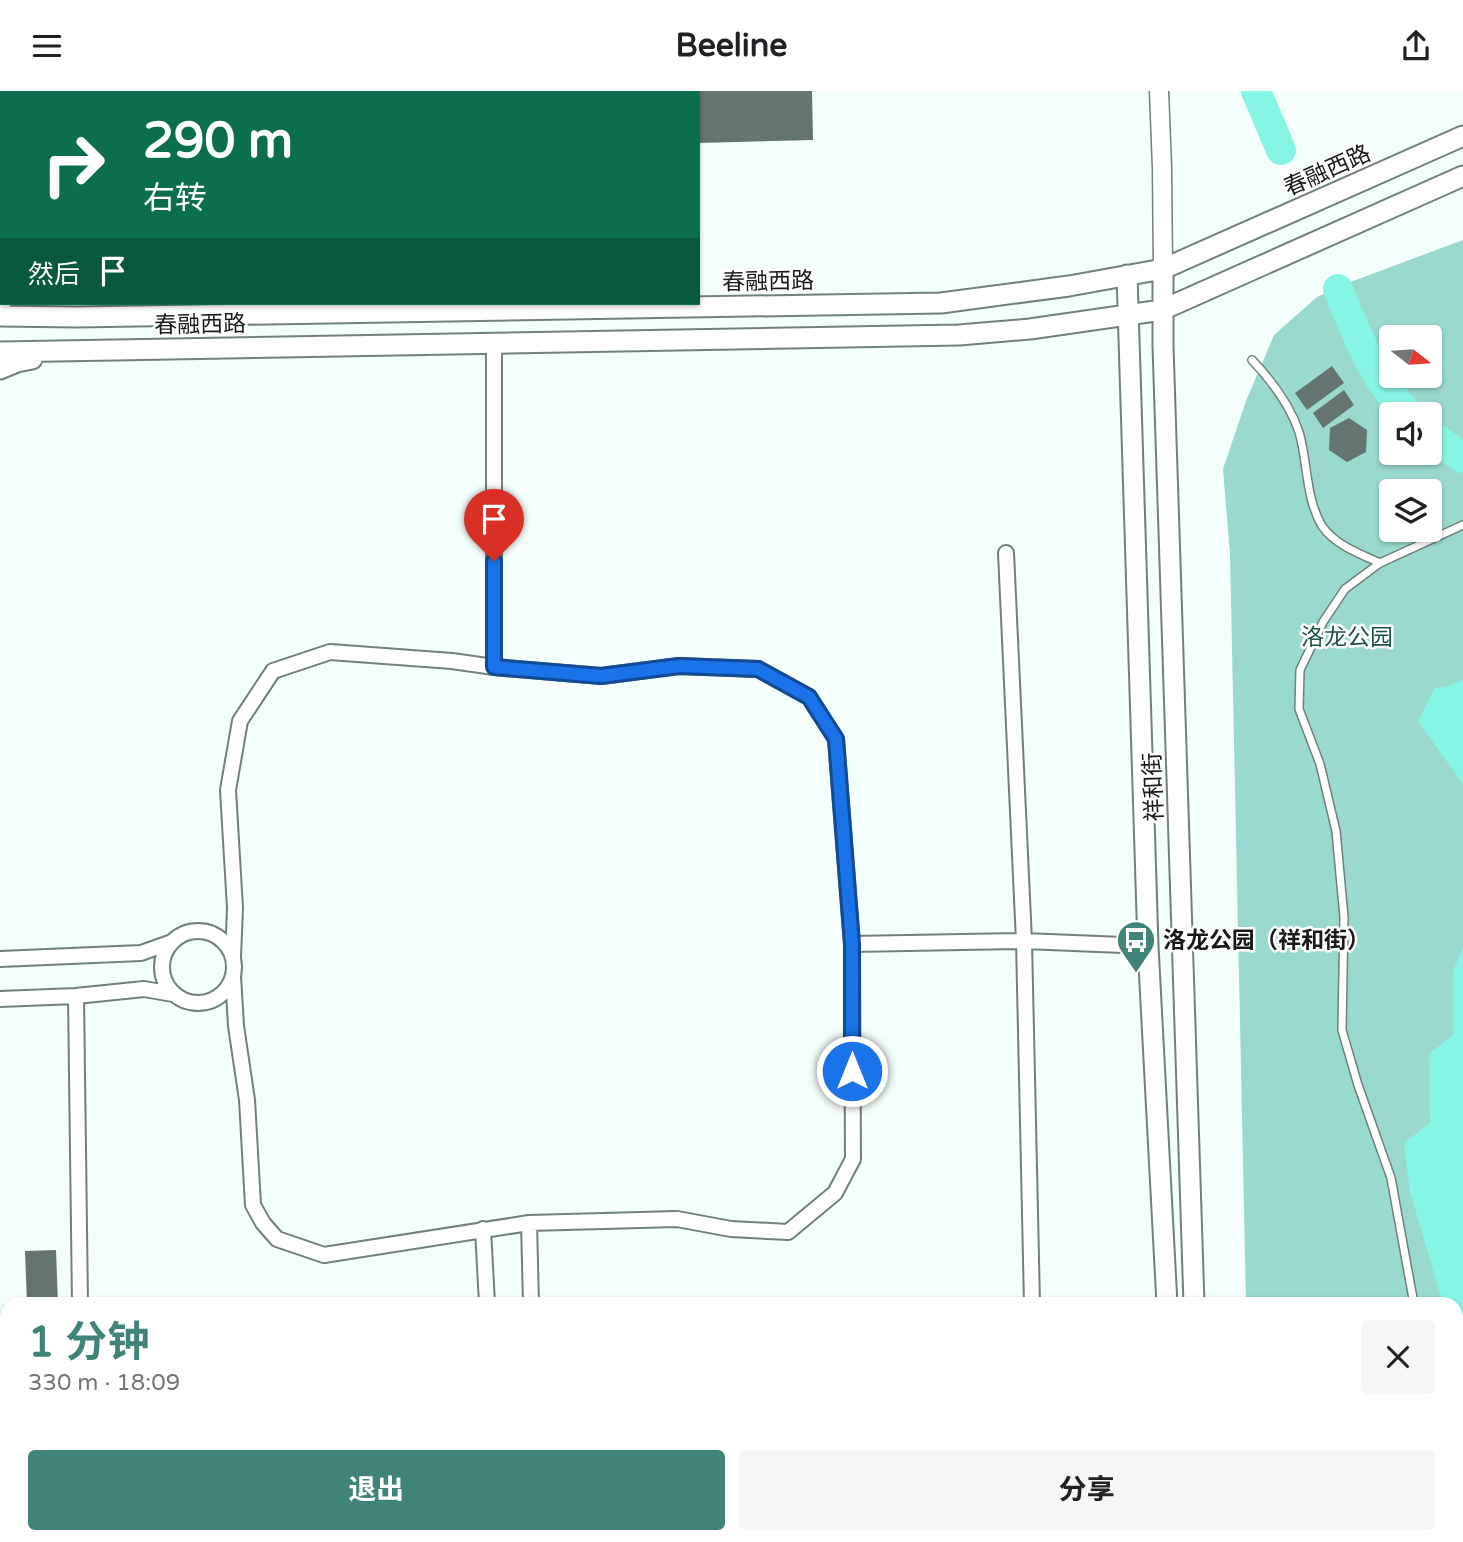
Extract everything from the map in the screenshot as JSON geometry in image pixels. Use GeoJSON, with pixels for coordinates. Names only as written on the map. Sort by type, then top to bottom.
{"type":"FeatureCollection","features":[{"type":"Feature","properties":{"kind":"main road","name":"春融西路"},"geometry":{"type":"LineString","coordinates":[[0,316],[941,303],[1069,286],[1163,269],[1463,136]]}},
{"type":"Feature","properties":{"kind":"main road","name":"春融西路"},"geometry":{"type":"LineString","coordinates":[[0,352],[960,335],[1030,329],[1162,310],[1463,176]]}},
{"type":"Feature","properties":{"kind":"main road","name":"祥和街"},"geometry":{"type":"LineString","coordinates":[[1163,269],[1162,310],[1194,1297]]}},
{"type":"Feature","properties":{"kind":"main road","name":"祥和街"},"geometry":{"type":"LineString","coordinates":[[1127,275],[1148,946],[1167,1297]]}},
{"type":"Feature","properties":{"kind":"main road"},"geometry":{"type":"LineString","coordinates":[[19,305],[78,317]]}},
{"type":"Feature","properties":{"kind":"main road"},"geometry":{"type":"LineString","coordinates":[[0,369],[16,362],[76,351]]}},
{"type":"Feature","properties":{"kind":"street"},"geometry":{"type":"LineString","coordinates":[[1159,91],[1163,269]]}},
{"type":"Feature","properties":{"kind":"street"},"geometry":{"type":"LineString","coordinates":[[494,344],[494,667]]}},
{"type":"Feature","properties":{"kind":"street"},"geometry":{"type":"LineString","coordinates":[[1006,553],[1024,941],[1032,1297]]}},
{"type":"Feature","properties":{"kind":"street"},"geometry":{"type":"LineString","coordinates":[[330,652],[601,676],[679,666],[758,669],[809,697],[836,739],[852,944],[853,1159],[835,1193],[788,1232],[731,1229],[677,1219],[529,1223],[324,1255],[277,1240],[253,1206],[247,1100],[236,1025],[233,976],[235,908],[228,790],[240,720],[273,670],[330,652]]}},
{"type":"Feature","properties":{"kind":"street"},"geometry":{"type":"LineString","coordinates":[[0,959],[141,953],[172,942],[188,932],[206,932],[224,924],[235,908]]}},
{"type":"Feature","properties":{"kind":"street"},"geometry":{"type":"LineString","coordinates":[[206,932],[223,941],[233,957]]}},
{"type":"Feature","properties":{"kind":"street"},"geometry":{"type":"LineString","coordinates":[[852,944],[1024,941],[1148,946]]}},
{"type":"Feature","properties":{"kind":"street"},"geometry":{"type":"LineString","coordinates":[[172,942],[166,950],[162,968],[163,978],[173,994]]}},
{"type":"Feature","properties":{"kind":"street"},"geometry":{"type":"LineString","coordinates":[[0,999],[76,996],[144,989],[173,994],[190,1003],[208,1002],[225,992],[233,976]]}},
{"type":"Feature","properties":{"kind":"street"},"geometry":{"type":"LineString","coordinates":[[76,996],[80,1297]]}},
{"type":"Feature","properties":{"kind":"street"},"geometry":{"type":"LineString","coordinates":[[208,1002],[226,1013],[236,1025]]}},
{"type":"Feature","properties":{"kind":"street"},"geometry":{"type":"LineString","coordinates":[[529,1223],[531,1297]]}},
{"type":"Feature","properties":{"kind":"street"},"geometry":{"type":"LineString","coordinates":[[483,1229],[486,1297]]}},
{"type":"Feature","properties":{"kind":"lane"},"geometry":{"type":"LineString","coordinates":[[1252,361],[1283,399],[1299,431],[1310,495],[1322,526],[1335,540],[1380,563]]}},
{"type":"Feature","properties":{"kind":"lane"},"geometry":{"type":"LineString","coordinates":[[1413,1297],[1391,1178],[1342,1030],[1344,917],[1336,831],[1320,764],[1299,709],[1300,670],[1323,622],[1345,589],[1380,563],[1463,525]]}},
{"type":"Feature","properties":{"kind":"green space","name":"洛龙公园"},"geometry":{"type":"Polygon","coordinates":[[[1463,240],[1463,1297],[1246,1297],[1230,554],[1223,469],[1246,401],[1274,335],[1317,297],[1463,240]]]}},
{"type":"Feature","properties":{"kind":"shaded area"},"geometry":{"type":"Polygon","coordinates":[[[1463,680],[1463,784],[1418,721],[1435,688],[1463,680]]]}},
{"type":"Feature","properties":{"kind":"shaded area"},"geometry":{"type":"Polygon","coordinates":[[[1463,947],[1463,1297],[1441,1297],[1410,1192],[1404,1143],[1430,1123],[1429,1054],[1453,1035],[1453,971],[1463,947]]]}},
{"type":"Feature","properties":{"kind":"building"},"geometry":{"type":"Polygon","coordinates":[[[700,91],[812,91],[813,140],[700,143],[700,91]]]}},
{"type":"Feature","properties":{"kind":"building"},"geometry":{"type":"Polygon","coordinates":[[[1332,366],[1344,383],[1307,410],[1295,393],[1332,366]]]}},
{"type":"Feature","properties":{"kind":"building"},"geometry":{"type":"Polygon","coordinates":[[[1344,390],[1354,405],[1323,428],[1313,413],[1344,390]]]}},
{"type":"Feature","properties":{"kind":"building"},"geometry":{"type":"Polygon","coordinates":[[[1349,418],[1367,430],[1366,452],[1347,462],[1329,450],[1330,428],[1349,418]]]}},
{"type":"Feature","properties":{"kind":"building"},"geometry":{"type":"Polygon","coordinates":[[[56,1250],[58,1297],[27,1297],[25,1251],[56,1250]]]}},
{"type":"Feature","properties":{"kind":"waterway"},"geometry":{"type":"LineString","coordinates":[[1256,91],[1281,150]]}},
{"type":"Feature","properties":{"kind":"waterway"},"geometry":{"type":"LineString","coordinates":[[1338,289],[1359,340],[1376,372],[1398,402]]}},
{"type":"Feature","properties":{"kind":"waterway"},"geometry":{"type":"LineString","coordinates":[[1442,443],[1463,458]]}},
{"type":"Feature","properties":{"kind":"place","name":"洛龙公园（祥和街）"},"geometry":{"type":"Point","coordinates":[1136,974]}},
{"type":"Feature","properties":{"kind":"route"},"geometry":{"type":"LineString","coordinates":[[494,561],[494,667],[601,676],[679,666],[758,669],[809,697],[836,739],[852,944],[852,1071]]}}]}
